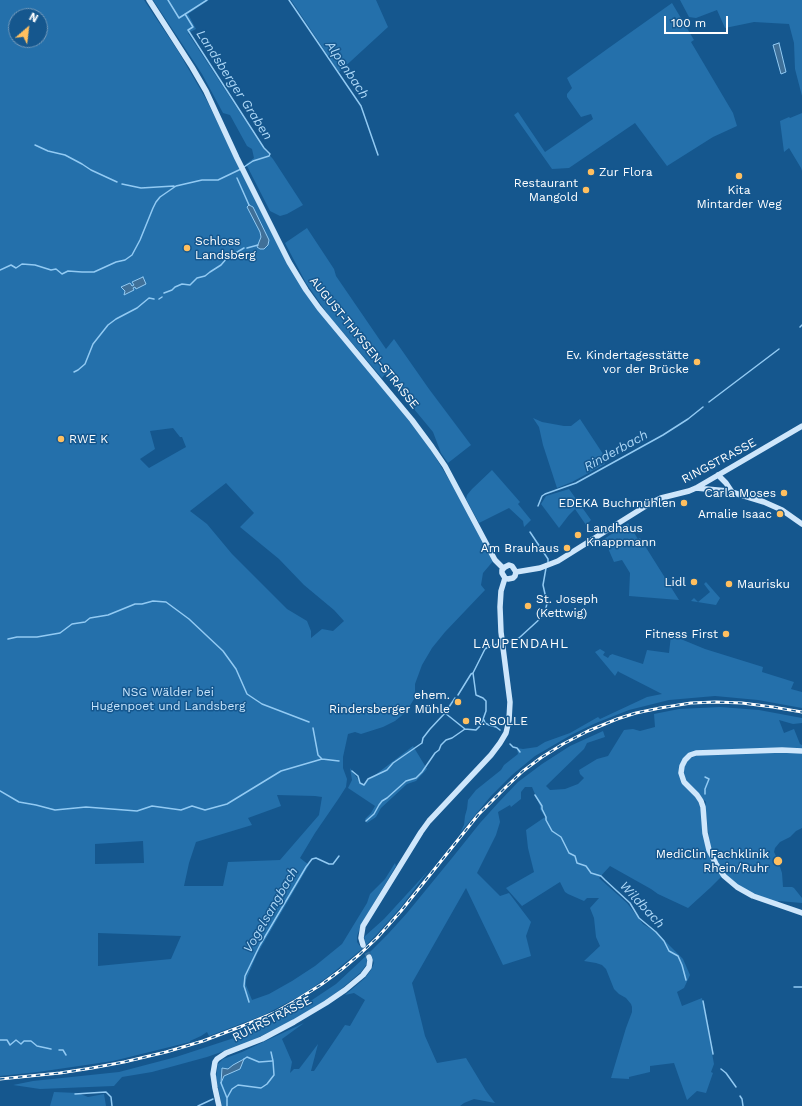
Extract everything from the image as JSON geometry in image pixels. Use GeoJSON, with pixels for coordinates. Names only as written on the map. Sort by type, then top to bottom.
{"type":"FeatureCollection","features":[{"type":"Feature","properties":{"kind":"main road","name":"AUGUST-THYSSEN-STRASSE"},"geometry":{"type":"LineString","coordinates":[[149,0],[206,91],[237,158],[289,262],[306,290],[319,308],[412,420],[432,447],[458,490],[495,560],[503,568]]}},
{"type":"Feature","properties":{"kind":"main road","name":"RINGSTRASSE"},"geometry":{"type":"LineString","coordinates":[[516,572],[547,565],[565,557],[641,508],[655,501],[696,488],[802,426]]}},
{"type":"Feature","properties":{"kind":"main road"},"geometry":{"type":"LineString","coordinates":[[718,475],[726,483],[730,491]]}},
{"type":"Feature","properties":{"kind":"main road"},"geometry":{"type":"LineString","coordinates":[[696,488],[730,491],[771,504],[802,524]]}},
{"type":"Feature","properties":{"kind":"main road"},"geometry":{"type":"LineString","coordinates":[[363,945],[361,938],[363,926],[421,832],[491,755],[506,733],[509,720],[510,702],[501,632],[500,607],[501,591],[505,578],[502,574],[503,568],[510,566],[514,568],[516,572],[513,578],[505,578]]}},
{"type":"Feature","properties":{"kind":"main road"},"geometry":{"type":"LineString","coordinates":[[802,751],[782,750],[696,753],[686,758],[681,770],[684,782],[695,792],[701,801],[709,850],[724,876],[736,887],[754,896],[802,913]]}},
{"type":"Feature","properties":{"kind":"main road","name":"RUHRSTRASSE"},"geometry":{"type":"LineString","coordinates":[[219,1106],[213,1074],[217,1059],[262,1039],[326,1004],[363,975],[370,964],[369,957]]}},
{"type":"Feature","properties":{"kind":"green space","name":"NSG Wälder bei Hugenpoet und Landsberg"},"geometry":{"type":"Polygon","coordinates":[[[0,0],[144,0],[178,51],[206,99],[235,158],[317,307],[430,448],[460,498],[494,560],[483,573],[481,585],[485,590],[445,632],[432,648],[422,665],[415,684],[414,699],[406,712],[395,721],[383,727],[361,734],[355,732],[348,734],[343,757],[343,768],[347,779],[346,787],[300,858],[309,865],[257,954],[246,980],[246,985],[252,1000],[269,994],[315,966],[342,944],[367,903],[370,894],[385,879],[395,863],[396,866],[362,923],[357,936],[357,942],[362,949],[329,976],[302,995],[264,1015],[209,1036],[207,1032],[190,1042],[113,1061],[0,1076],[0,0]],[[173,428],[150,431],[155,449],[140,459],[149,468],[186,447],[182,437],[180,437],[173,428]],[[226,483],[190,511],[207,524],[232,554],[287,609],[307,621],[311,631],[311,638],[322,629],[333,631],[344,621],[334,610],[304,585],[279,559],[240,527],[254,513],[226,483]],[[277,795],[281,806],[248,818],[252,825],[196,842],[189,863],[184,886],[223,886],[228,862],[280,860],[319,815],[322,797],[277,795]],[[143,841],[95,844],[95,864],[144,863],[143,841]],[[98,933],[98,966],[171,959],[181,936],[98,933]]]}},
{"type":"Feature","properties":{"kind":"green space"},"geometry":{"type":"Polygon","coordinates":[[[153,0],[209,0],[188,14],[196,29],[188,33],[263,148],[273,159],[303,205],[287,214],[280,216],[270,211],[246,164],[254,158],[252,149],[247,146],[230,115],[223,113],[202,74],[153,0]]]}},
{"type":"Feature","properties":{"kind":"green space"},"geometry":{"type":"Polygon","coordinates":[[[291,0],[376,0],[388,27],[339,72],[291,0]]]}},
{"type":"Feature","properties":{"kind":"green space"},"geometry":{"type":"Polygon","coordinates":[[[680,0],[802,0],[802,96],[795,69],[794,43],[789,24],[754,22],[725,28],[717,10],[696,18],[689,17],[680,0]]]}},
{"type":"Feature","properties":{"kind":"green space"},"geometry":{"type":"Polygon","coordinates":[[[672,3],[694,40],[691,42],[733,113],[737,126],[713,137],[667,166],[635,123],[569,168],[552,169],[514,115],[518,112],[545,152],[593,119],[591,114],[581,117],[567,97],[567,94],[572,88],[567,78],[672,3]]]}},
{"type":"Feature","properties":{"kind":"green space"},"geometry":{"type":"Polygon","coordinates":[[[802,113],[802,171],[789,148],[784,152],[780,121],[802,113]]]}},
{"type":"Feature","properties":{"kind":"green space"},"geometry":{"type":"Polygon","coordinates":[[[307,228],[334,269],[336,276],[386,349],[394,339],[471,445],[448,463],[441,453],[433,432],[385,374],[382,378],[329,316],[306,283],[285,243],[307,228]]]}},
{"type":"Feature","properties":{"kind":"green space"},"geometry":{"type":"Polygon","coordinates":[[[533,418],[542,422],[564,426],[571,426],[580,419],[605,457],[602,459],[605,464],[572,482],[557,488],[543,445],[539,427],[533,418]]]}},
{"type":"Feature","properties":{"kind":"green space"},"geometry":{"type":"Polygon","coordinates":[[[492,470],[520,502],[518,504],[531,520],[524,527],[523,521],[509,508],[479,523],[466,499],[467,495],[472,489],[492,470]]]}},
{"type":"Feature","properties":{"kind":"green space"},"geometry":{"type":"Polygon","coordinates":[[[569,489],[591,520],[586,525],[575,509],[559,528],[541,504],[546,496],[569,489]]]}},
{"type":"Feature","properties":{"kind":"green space"},"geometry":{"type":"Polygon","coordinates":[[[628,523],[638,539],[640,538],[679,600],[629,596],[630,573],[622,560],[614,562],[604,539],[628,523]]]}},
{"type":"Feature","properties":{"kind":"green space"},"geometry":{"type":"Polygon","coordinates":[[[706,582],[720,598],[716,605],[691,601],[694,598],[698,602],[710,592],[704,584],[706,582]]]}},
{"type":"Feature","properties":{"kind":"green space"},"geometry":{"type":"Polygon","coordinates":[[[671,635],[705,649],[763,667],[762,672],[794,682],[791,689],[802,692],[802,708],[758,700],[715,696],[669,700],[629,710],[571,735],[535,756],[512,775],[491,796],[460,833],[464,825],[468,800],[476,790],[518,754],[517,748],[523,749],[537,747],[545,742],[570,733],[598,717],[600,719],[647,697],[662,694],[618,671],[615,676],[595,652],[600,649],[605,652],[603,655],[608,658],[612,654],[643,664],[647,650],[669,653],[671,635]]]}},
{"type":"Feature","properties":{"kind":"green space"},"geometry":{"type":"Polygon","coordinates":[[[720,707],[759,710],[802,718],[802,723],[793,724],[779,720],[784,733],[794,729],[800,744],[802,745],[802,749],[699,751],[680,764],[689,789],[700,803],[705,839],[722,876],[688,908],[658,894],[610,866],[599,878],[627,903],[643,924],[656,932],[683,959],[690,975],[684,988],[677,992],[682,1006],[702,998],[714,1064],[711,1072],[713,1073],[706,1093],[697,1091],[687,1100],[674,1063],[650,1066],[650,1072],[629,1077],[629,1079],[611,1078],[632,1012],[632,1007],[626,998],[614,989],[606,969],[602,965],[584,961],[600,946],[596,937],[594,918],[590,908],[599,898],[587,898],[584,901],[565,892],[560,882],[522,906],[506,888],[534,872],[528,848],[526,830],[545,817],[540,809],[532,787],[525,787],[521,792],[521,799],[511,807],[510,805],[498,812],[500,822],[496,835],[477,873],[500,896],[509,893],[531,922],[526,936],[531,956],[503,965],[466,888],[412,983],[425,1036],[437,1063],[466,1058],[495,1103],[474,1099],[460,1106],[222,1106],[216,1077],[218,1064],[223,1059],[242,1052],[304,1023],[282,1039],[292,1062],[290,1073],[294,1069],[299,1069],[318,1044],[311,1071],[314,1071],[345,1025],[350,1026],[365,1000],[354,993],[345,995],[365,978],[371,970],[374,963],[370,952],[407,913],[480,823],[518,782],[570,746],[603,731],[605,737],[587,743],[584,749],[546,786],[550,790],[565,789],[578,784],[584,778],[580,774],[579,770],[597,759],[608,756],[624,730],[633,729],[640,731],[655,727],[654,714],[679,709],[720,707]]]}},
{"type":"Feature","properties":{"kind":"green space"},"geometry":{"type":"Polygon","coordinates":[[[413,746],[427,769],[416,781],[407,784],[381,808],[376,817],[367,823],[365,819],[375,806],[348,788],[352,780],[350,768],[362,785],[413,746]]]}},
{"type":"Feature","properties":{"kind":"green space"},"geometry":{"type":"Polygon","coordinates":[[[764,752],[802,753],[802,828],[780,842],[775,848],[774,852],[782,873],[783,887],[794,888],[802,898],[802,903],[777,902],[756,895],[742,888],[729,878],[719,865],[710,846],[705,806],[706,802],[685,780],[683,769],[688,760],[698,755],[764,752]]]}},
{"type":"Feature","properties":{"kind":"green space"},"geometry":{"type":"Polygon","coordinates":[[[428,871],[401,907],[366,945],[364,937],[384,919],[428,871]]]}},
{"type":"Feature","properties":{"kind":"green space"},"geometry":{"type":"Polygon","coordinates":[[[366,956],[366,965],[361,972],[340,990],[292,1021],[247,1043],[207,1057],[152,1072],[122,1077],[114,1086],[40,1089],[13,1085],[33,1081],[119,1072],[176,1057],[234,1038],[275,1021],[309,1002],[336,984],[366,956]]]}},
{"type":"Feature","properties":{"kind":"green space"},"geometry":{"type":"Polygon","coordinates":[[[54,1092],[78,1093],[88,1097],[104,1094],[106,1106],[50,1106],[54,1092]]]}},
{"type":"Feature","properties":{"kind":"shaded area"},"geometry":{"type":"Polygon","coordinates":[[[779,43],[786,72],[781,74],[773,45],[779,43]]]}},
{"type":"Feature","properties":{"kind":"shaded area"},"geometry":{"type":"Polygon","coordinates":[[[249,205],[253,207],[269,240],[268,245],[264,249],[257,247],[261,237],[260,232],[247,207],[249,205]]]}},
{"type":"Feature","properties":{"kind":"shaded area"},"geometry":{"type":"Polygon","coordinates":[[[143,277],[146,284],[136,289],[135,287],[133,288],[134,290],[124,295],[125,291],[121,287],[130,283],[132,286],[134,285],[132,282],[143,277]]]}},
{"type":"Feature","properties":{"kind":"shaded area"},"geometry":{"type":"Polygon","coordinates":[[[244,1059],[240,1069],[224,1076],[221,1083],[222,1068],[228,1069],[244,1059]]]}},
{"type":"Feature","properties":{"kind":"waterway","name":"Alpenbach"},"geometry":{"type":"LineString","coordinates":[[168,0],[179,18],[207,0]]}},
{"type":"Feature","properties":{"kind":"waterway","name":"Alpenbach"},"geometry":{"type":"LineString","coordinates":[[289,0],[361,106],[378,155]]}},
{"type":"Feature","properties":{"kind":"waterway","name":"Landsberger Graben"},"geometry":{"type":"LineString","coordinates":[[185,14],[193,27],[188,30],[264,148],[270,154],[269,156],[253,161],[244,167]]}},
{"type":"Feature","properties":{"kind":"waterway"},"geometry":{"type":"LineString","coordinates":[[35,145],[48,151],[65,155],[91,170],[117,182]]}},
{"type":"Feature","properties":{"kind":"waterway","name":"Landsberger Graben"},"geometry":{"type":"LineString","coordinates":[[0,270],[11,265],[16,268],[22,264],[35,265],[51,270],[56,269],[62,274],[68,271],[94,272],[116,262],[125,260],[132,255],[153,208],[160,197],[176,186],[202,180],[218,180],[241,169]]}},
{"type":"Feature","properties":{"kind":"waterway"},"geometry":{"type":"LineString","coordinates":[[237,178],[249,205]]}},
{"type":"Feature","properties":{"kind":"waterway"},"geometry":{"type":"LineString","coordinates":[[122,184],[141,188],[174,186]]}},
{"type":"Feature","properties":{"kind":"waterway"},"geometry":{"type":"LineString","coordinates":[[247,248],[258,245]]}},
{"type":"Feature","properties":{"kind":"waterway"},"geometry":{"type":"LineString","coordinates":[[164,293],[182,284],[190,285],[197,278],[205,276],[221,265],[227,258],[244,248]]}},
{"type":"Feature","properties":{"kind":"waterway"},"geometry":{"type":"LineString","coordinates":[[74,372],[85,364],[93,344],[108,325],[137,308],[149,298],[154,299]]}},
{"type":"Feature","properties":{"kind":"waterway","name":"Rinderbach"},"geometry":{"type":"LineString","coordinates":[[709,402],[779,349]]}},
{"type":"Feature","properties":{"kind":"waterway","name":"Rinderbach"},"geometry":{"type":"LineString","coordinates":[[538,506],[542,496],[545,494],[576,483],[663,435],[688,419],[703,407]]}},
{"type":"Feature","properties":{"kind":"waterway","name":"Rinderbach"},"geometry":{"type":"LineString","coordinates":[[530,532],[548,559],[548,562]]}},
{"type":"Feature","properties":{"kind":"waterway","name":"Rinderbach"},"geometry":{"type":"LineString","coordinates":[[506,643],[519,638],[545,613],[547,603],[543,585],[546,568]]}},
{"type":"Feature","properties":{"kind":"waterway"},"geometry":{"type":"LineString","coordinates":[[8,639],[17,637],[37,637],[60,633],[72,624],[85,622],[90,618],[108,615],[135,604],[153,601],[166,602],[189,619],[223,651],[236,669],[247,694],[262,704],[309,722]]}},
{"type":"Feature","properties":{"kind":"waterway","name":"Rinderbach"},"geometry":{"type":"LineString","coordinates":[[366,821],[374,814],[382,801],[406,781],[416,778],[422,772],[446,740],[452,738],[465,729],[476,730],[481,725],[486,711],[486,701],[476,695],[473,673],[485,649],[498,644]]}},
{"type":"Feature","properties":{"kind":"waterway"},"geometry":{"type":"LineString","coordinates":[[458,695],[473,673]]}},
{"type":"Feature","properties":{"kind":"waterway"},"geometry":{"type":"LineString","coordinates":[[445,713],[455,698]]}},
{"type":"Feature","properties":{"kind":"waterway"},"geometry":{"type":"LineString","coordinates":[[352,771],[358,776],[360,783],[364,785],[368,779],[387,770],[393,763],[422,743],[423,738],[445,713],[465,729]]}},
{"type":"Feature","properties":{"kind":"waterway","name":"Wildbach"},"geometry":{"type":"LineString","coordinates":[[484,720],[485,723],[500,730]]}},
{"type":"Feature","properties":{"kind":"waterway"},"geometry":{"type":"LineString","coordinates":[[313,728],[318,755],[322,759],[339,761]]}},
{"type":"Feature","properties":{"kind":"waterway","name":"Wildbach"},"geometry":{"type":"LineString","coordinates":[[510,744],[517,748],[520,752]]}},
{"type":"Feature","properties":{"kind":"waterway"},"geometry":{"type":"LineString","coordinates":[[0,791],[19,802],[55,810],[86,807],[137,811],[152,806],[181,810],[192,806],[205,810],[227,804],[281,771],[322,759]]}},
{"type":"Feature","properties":{"kind":"waterway"},"geometry":{"type":"LineString","coordinates":[[705,777],[709,779],[705,789],[705,794]]}},
{"type":"Feature","properties":{"kind":"waterway","name":"Wildbach"},"geometry":{"type":"LineString","coordinates":[[535,795],[542,806],[546,820],[552,831],[561,837],[569,853],[575,856],[577,863],[586,866],[591,873],[601,876],[630,903],[639,918],[656,932],[664,941],[669,951],[678,956],[686,980]]}},
{"type":"Feature","properties":{"kind":"waterway","name":"Vogelsangbach"},"geometry":{"type":"LineString","coordinates":[[249,1002],[244,986],[245,976],[260,945],[306,867],[312,859],[316,858],[329,864],[333,864],[339,856]]}},
{"type":"Feature","properties":{"kind":"waterway"},"geometry":{"type":"LineString","coordinates":[[794,987],[802,987]]}},
{"type":"Feature","properties":{"kind":"waterway","name":"Wildbach"},"geometry":{"type":"LineString","coordinates":[[703,1001],[713,1054]]}},
{"type":"Feature","properties":{"kind":"waterway"},"geometry":{"type":"LineString","coordinates":[[0,1040],[7,1040],[10,1045],[16,1040],[21,1044],[24,1041],[31,1041],[37,1046],[51,1049]]}},
{"type":"Feature","properties":{"kind":"waterway"},"geometry":{"type":"LineString","coordinates":[[59,1050],[63,1050],[66,1055]]}},
{"type":"Feature","properties":{"kind":"waterway","name":"Vogelsangbach"},"geometry":{"type":"LineString","coordinates":[[227,1106],[227,1098],[232,1089],[238,1085],[261,1088],[267,1084],[274,1075],[271,1052]]}},
{"type":"Feature","properties":{"kind":"waterway"},"geometry":{"type":"LineString","coordinates":[[244,1059],[247,1057],[259,1062],[272,1061]]}},
{"type":"Feature","properties":{"kind":"waterway","name":"Wildbach"},"geometry":{"type":"LineString","coordinates":[[721,1069],[726,1073],[736,1087]]}},
{"type":"Feature","properties":{"kind":"waterway"},"geometry":{"type":"LineString","coordinates":[[221,1083],[227,1098]]}},
{"type":"Feature","properties":{"kind":"waterway"},"geometry":{"type":"LineString","coordinates":[[75,1094],[106,1092],[111,1097],[112,1106]]}},
{"type":"Feature","properties":{"kind":"waterway","name":"Wildbach"},"geometry":{"type":"LineString","coordinates":[[740,1096],[743,1106]]}},
{"type":"Feature","properties":{"kind":"waterway"},"geometry":{"type":"LineString","coordinates":[[198,1106],[213,1099]]}},
{"type":"Feature","properties":{"kind":"tunnel"},"geometry":{"type":"LineString","coordinates":[[363,945],[369,957]]}},
{"type":"Feature","properties":{"kind":"railway"},"geometry":{"type":"LineString","coordinates":[[0,1079],[92,1068],[166,1052],[203,1041],[245,1025],[274,1013],[295,1001],[341,970],[377,938],[401,911],[478,815],[523,771],[563,744],[588,731],[636,713],[691,703],[742,703],[802,712]]}},
{"type":"Feature","properties":{"kind":"place","name":"Zur Flora"},"geometry":{"type":"Point","coordinates":[591,172]}},
{"type":"Feature","properties":{"kind":"place","name":"Kita Mintarder Weg"},"geometry":{"type":"Point","coordinates":[739,176]}},
{"type":"Feature","properties":{"kind":"place","name":"Restaurant Mangold"},"geometry":{"type":"Point","coordinates":[586,190]}},
{"type":"Feature","properties":{"kind":"place","name":"Schloss Landsberg"},"geometry":{"type":"Point","coordinates":[187,248]}},
{"type":"Feature","properties":{"kind":"place","name":"Ev. Kindertagesstätte vor der Brücke"},"geometry":{"type":"Point","coordinates":[697,362]}},
{"type":"Feature","properties":{"kind":"place","name":"RWE K"},"geometry":{"type":"Point","coordinates":[61,439]}},
{"type":"Feature","properties":{"kind":"place","name":"Carla Moses"},"geometry":{"type":"Point","coordinates":[784,493]}},
{"type":"Feature","properties":{"kind":"place","name":"EDEKA Buchmühlen"},"geometry":{"type":"Point","coordinates":[684,503]}},
{"type":"Feature","properties":{"kind":"place","name":"Amalie Isaac"},"geometry":{"type":"Point","coordinates":[780,514]}},
{"type":"Feature","properties":{"kind":"place","name":"Landhaus Knappmann"},"geometry":{"type":"Point","coordinates":[578,535]}},
{"type":"Feature","properties":{"kind":"place","name":"Am Brauhaus"},"geometry":{"type":"Point","coordinates":[567,548]}},
{"type":"Feature","properties":{"kind":"place","name":"Lidl"},"geometry":{"type":"Point","coordinates":[694,582]}},
{"type":"Feature","properties":{"kind":"place","name":"Maurisku"},"geometry":{"type":"Point","coordinates":[729,584]}},
{"type":"Feature","properties":{"kind":"place","name":"St. Joseph (Kettwig)"},"geometry":{"type":"Point","coordinates":[528,606]}},
{"type":"Feature","properties":{"kind":"place","name":"Fitness First"},"geometry":{"type":"Point","coordinates":[726,634]}},
{"type":"Feature","properties":{"kind":"place","name":"ehem. Rindersberger Mühle"},"geometry":{"type":"Point","coordinates":[458,702]}},
{"type":"Feature","properties":{"kind":"place","name":"R. SOLLE"},"geometry":{"type":"Point","coordinates":[466,721]}},
{"type":"Feature","properties":{"kind":"place","name":"MediClin Fachklinik Rhein/Ruhr"},"geometry":{"type":"Point","coordinates":[778,861]}},
{"type":"Feature","properties":{"kind":"district","name":"LAUPENDAHL"},"geometry":{"type":"Point","coordinates":[521,644]}}]}
